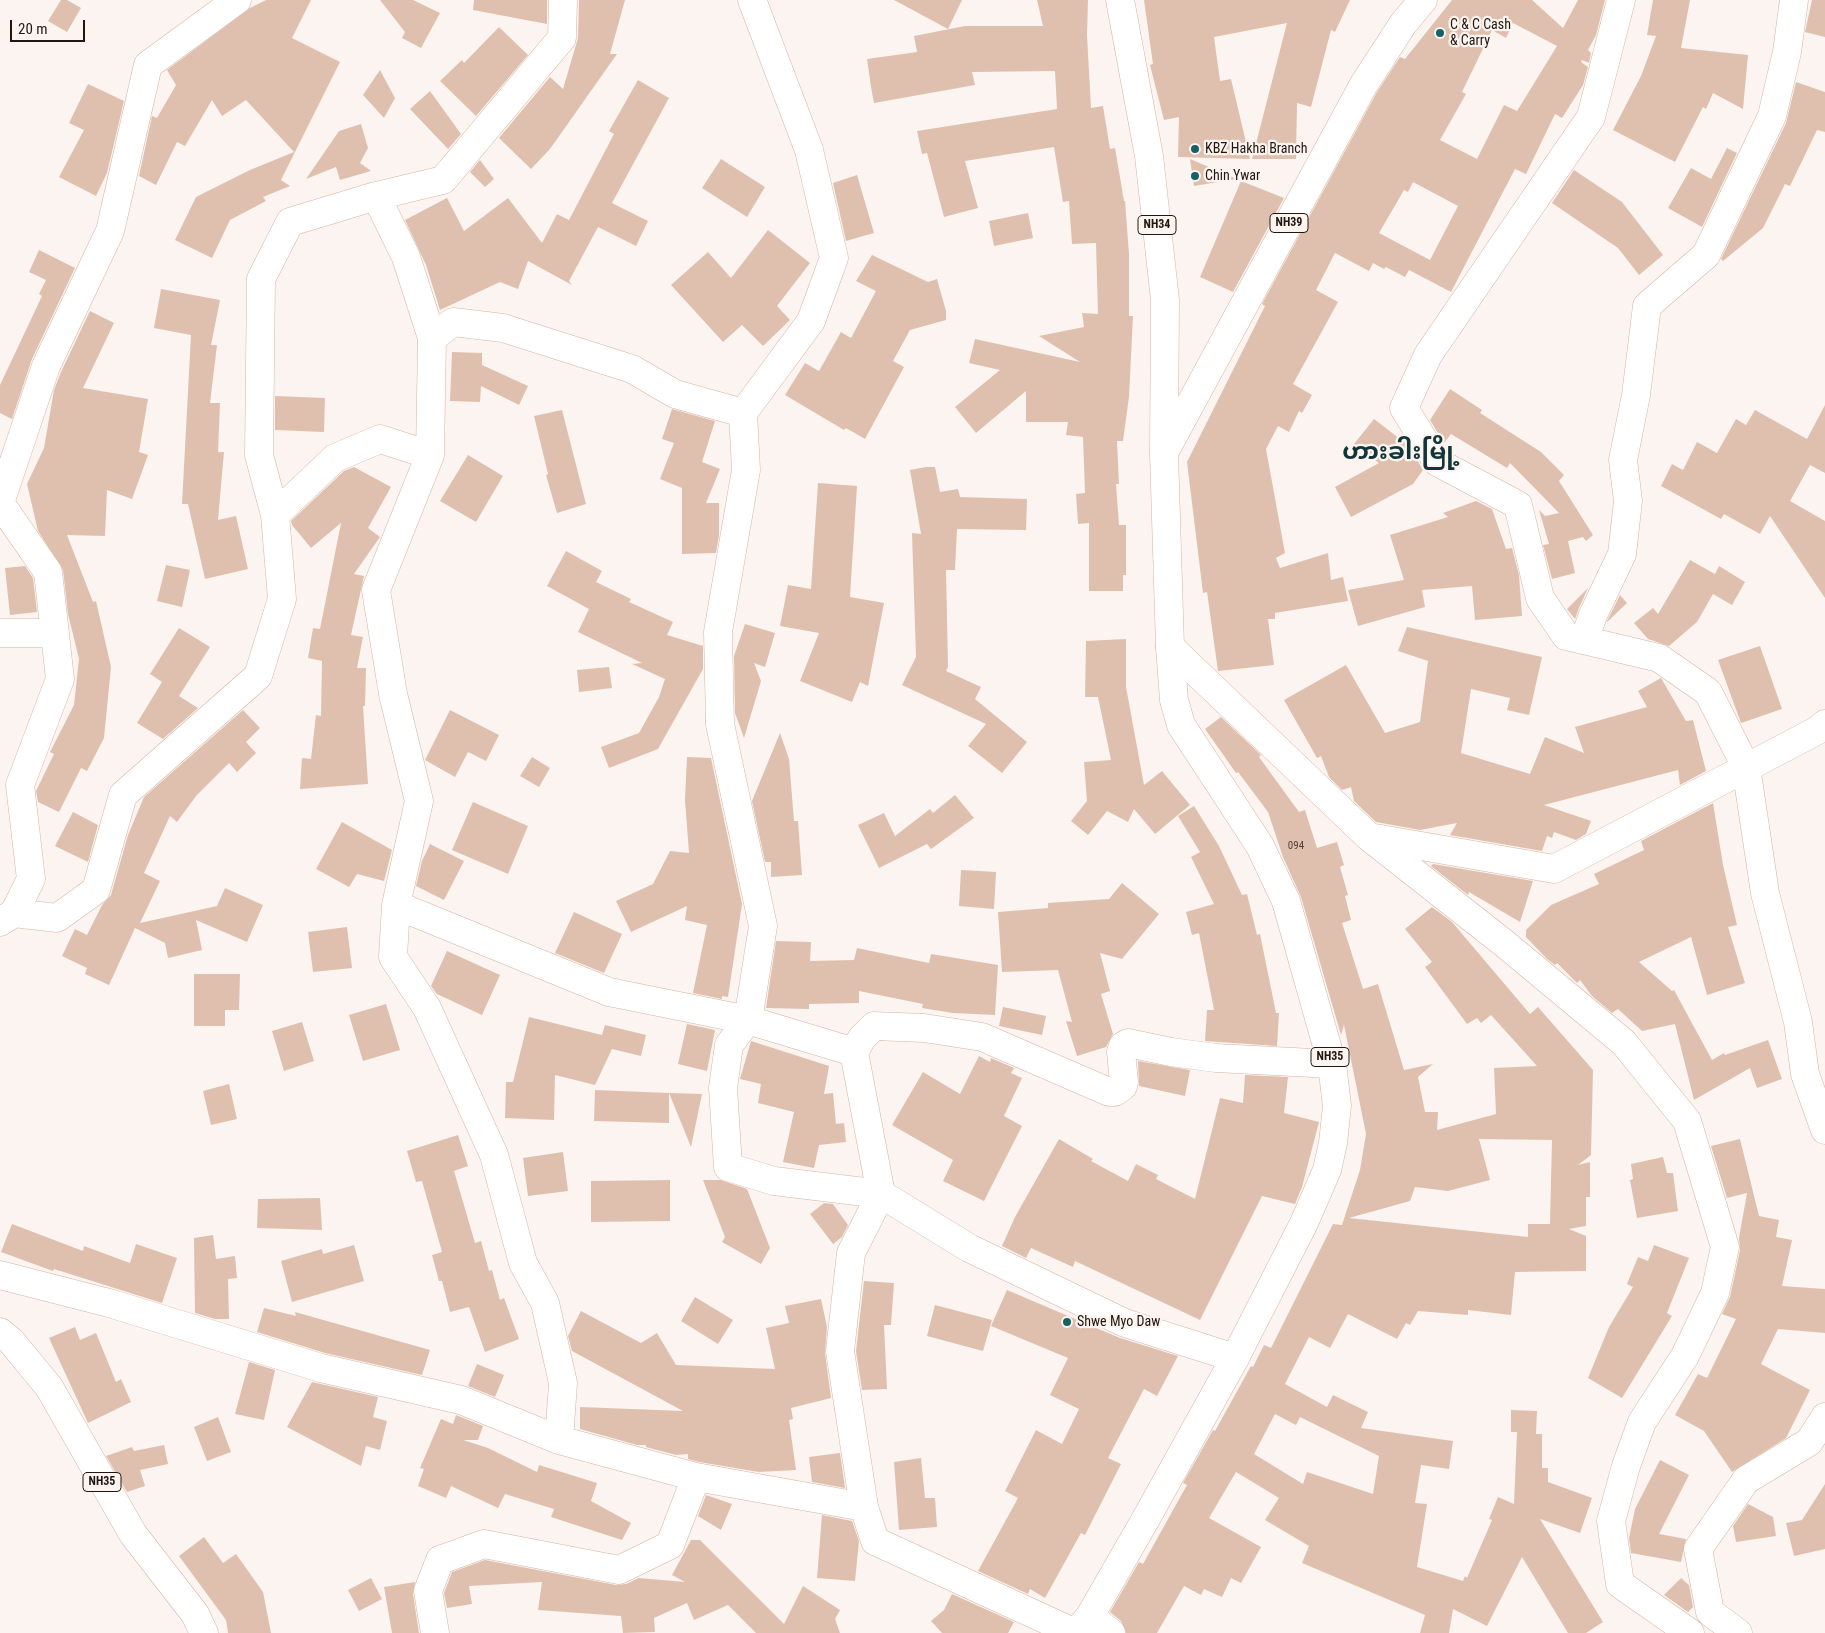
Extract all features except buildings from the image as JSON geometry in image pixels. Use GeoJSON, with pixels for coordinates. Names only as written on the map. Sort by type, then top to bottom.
{"type":"FeatureCollection","features":[{"type":"Feature","properties":{"kind":"main road"},"geometry":{"type":"LineString","coordinates":[[7,917],[31,878],[20,785],[60,679],[48,572],[0,503],[46,366],[110,231],[148,65],[237,0]]}},
{"type":"Feature","properties":{"kind":"main road"},"geometry":{"type":"LineString","coordinates":[[7,917],[57,918],[96,890],[123,795],[258,676],[282,599],[275,514],[259,455],[261,279],[290,222],[376,196],[442,180],[562,38],[563,0]]}},
{"type":"Feature","properties":{"kind":"main road"},"geometry":{"type":"LineString","coordinates":[[752,0],[809,150],[834,258],[811,321],[743,413],[746,470],[718,632],[720,724],[764,926],[748,1020],[729,1045],[723,1088],[728,1166],[774,1181],[881,1194],[969,1248],[1125,1322],[1234,1358]]}},
{"type":"Feature","properties":{"kind":"main road","name":"NH34"},"geometry":{"type":"LineString","coordinates":[[1120,0],[1149,156],[1165,300],[1164,453]]}},
{"type":"Feature","properties":{"kind":"main road","name":"NH39"},"geometry":{"type":"LineString","coordinates":[[1164,453],[1364,84],[1403,24],[1423,0]]}},
{"type":"Feature","properties":{"kind":"main road"},"geometry":{"type":"LineString","coordinates":[[1621,0],[1591,116],[1428,355],[1404,408],[1437,462],[1518,505],[1540,598],[1566,636],[1658,658],[1708,692],[1746,767],[1765,894],[1798,1022],[1805,1074],[1825,1130]]}},
{"type":"Feature","properties":{"kind":"main road"},"geometry":{"type":"LineString","coordinates":[[1584,640],[1593,615],[1622,554],[1628,502],[1623,460],[1636,395],[1647,306],[1706,255],[1772,116],[1787,52],[1794,0]]}},
{"type":"Feature","properties":{"kind":"main road"},"geometry":{"type":"LineString","coordinates":[[376,196],[406,257],[432,338],[430,455],[376,590],[393,694],[419,801],[396,905],[393,957],[427,1008],[494,1154],[524,1263],[545,1304],[563,1383],[559,1440]]}},
{"type":"Feature","properties":{"kind":"main road"},"geometry":{"type":"LineString","coordinates":[[432,338],[453,322],[503,328],[632,369],[675,394],[743,413]]}},
{"type":"Feature","properties":{"kind":"main road"},"geometry":{"type":"LineString","coordinates":[[275,514],[335,458],[380,439],[430,455]]}},
{"type":"Feature","properties":{"kind":"main road","name":"NH35"},"geometry":{"type":"LineString","coordinates":[[1080,1627],[1234,1358],[1304,1223],[1327,1170],[1334,1143],[1337,1106],[1332,1064],[1286,901],[1260,846],[1181,725],[1174,700],[1170,647],[1164,453]]}},
{"type":"Feature","properties":{"kind":"main road"},"geometry":{"type":"LineString","coordinates":[[0,634],[55,633]]}},
{"type":"Feature","properties":{"kind":"main road"},"geometry":{"type":"LineString","coordinates":[[1170,647],[1369,837],[1505,944],[1624,1043],[1687,1121],[1725,1247],[1715,1293],[1684,1356],[1642,1422],[1626,1466],[1611,1521],[1620,1584],[1690,1633]]}},
{"type":"Feature","properties":{"kind":"main road"},"geometry":{"type":"LineString","coordinates":[[1369,837],[1554,869],[1818,730],[1825,724]]}},
{"type":"Feature","properties":{"kind":"main road"},"geometry":{"type":"LineString","coordinates":[[396,905],[609,992],[748,1020],[854,1052]]}},
{"type":"Feature","properties":{"kind":"main road"},"geometry":{"type":"LineString","coordinates":[[1110,1633],[1080,1627],[875,1540],[864,1507],[840,1351],[851,1253],[881,1194],[854,1052],[862,1038],[874,1026],[924,1028],[972,1035],[982,1037],[1100,1088],[1115,1092],[1123,1086],[1121,1052],[1128,1043],[1171,1052],[1216,1058],[1332,1064]]}},
{"type":"Feature","properties":{"kind":"main road"},"geometry":{"type":"LineString","coordinates":[[0,1275],[109,1303],[321,1368],[461,1400],[559,1440],[696,1476],[864,1507]]}},
{"type":"Feature","properties":{"kind":"main road","name":"NH35"},"geometry":{"type":"LineString","coordinates":[[0,1332],[11,1341],[49,1387],[133,1534],[195,1614],[204,1633]]}},
{"type":"Feature","properties":{"kind":"main road"},"geometry":{"type":"LineString","coordinates":[[1738,1633],[1710,1612],[1698,1549],[1746,1480],[1809,1442],[1825,1417]]}},
{"type":"Feature","properties":{"kind":"main road"},"geometry":{"type":"LineString","coordinates":[[435,1633],[428,1591],[440,1560],[484,1544],[619,1570],[670,1545],[696,1476]]}},
{"type":"Feature","properties":{"kind":"place","name":"C & C Cash & Carry"},"geometry":{"type":"Point","coordinates":[1440,33]}},
{"type":"Feature","properties":{"kind":"place","name":"KBZ Hakha Branch"},"geometry":{"type":"Point","coordinates":[1195,149]}},
{"type":"Feature","properties":{"kind":"place","name":"Chin Ywar"},"geometry":{"type":"Point","coordinates":[1195,176]}},
{"type":"Feature","properties":{"kind":"place","name":"Shwe Myo Daw"},"geometry":{"type":"Point","coordinates":[1067,1322]}},
{"type":"Feature","properties":{"kind":"district","name":"ဟားခါးမြို့"},"geometry":{"type":"Point","coordinates":[1401,453]}}]}
